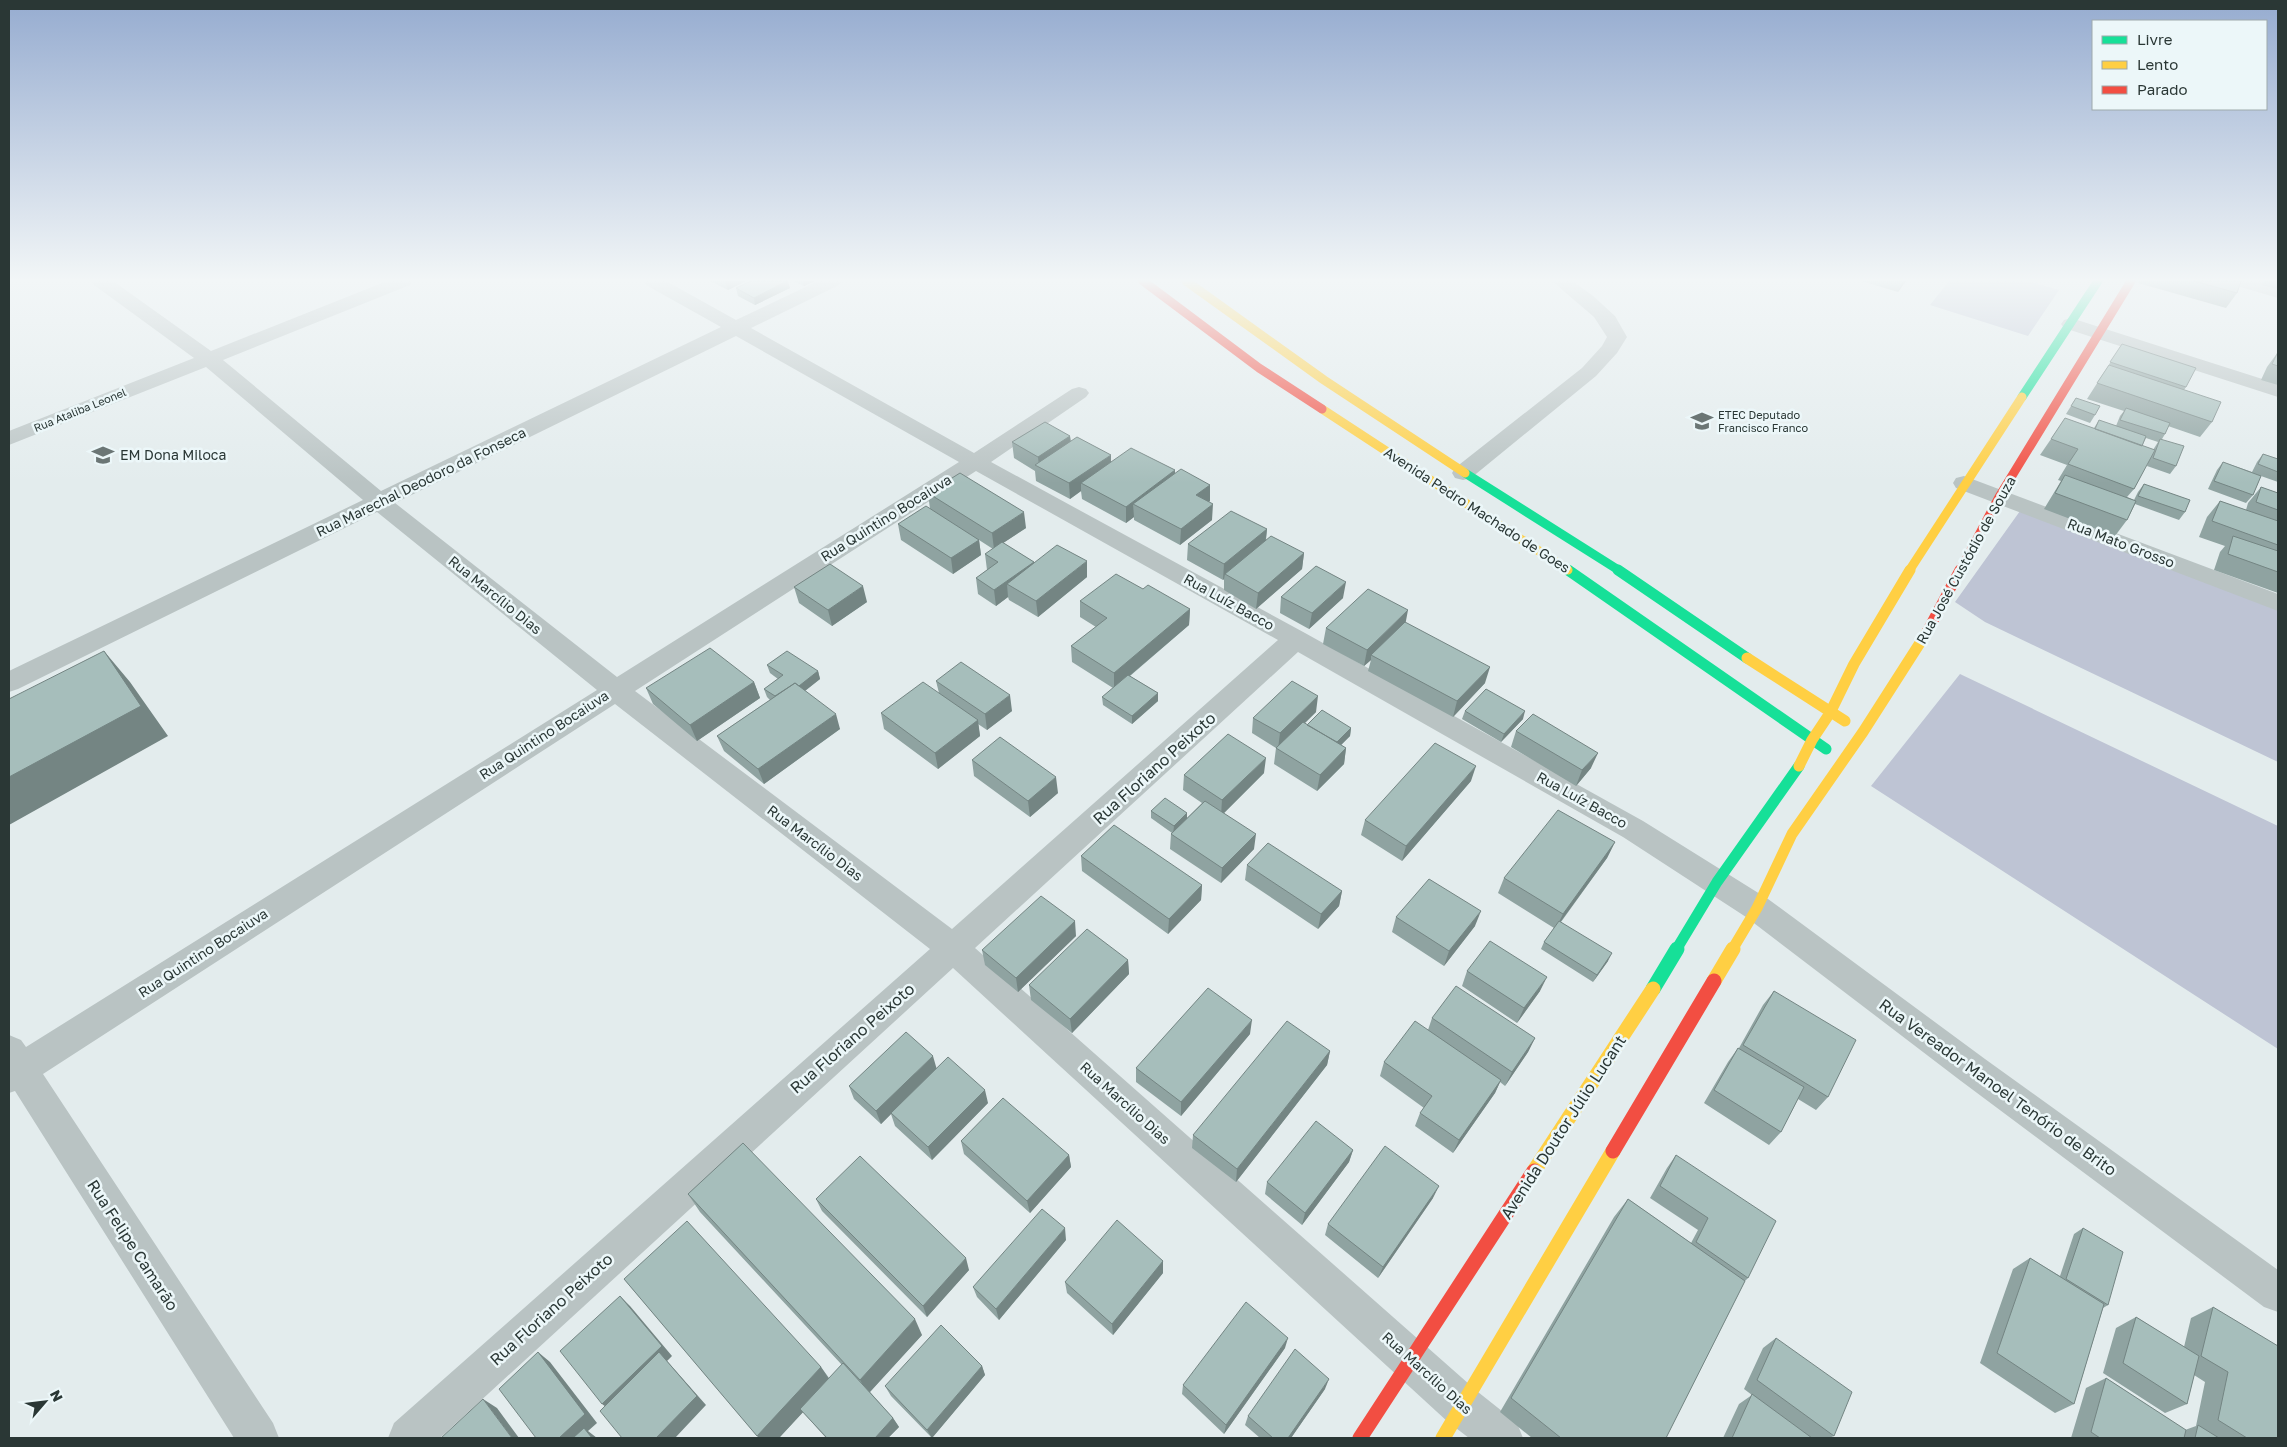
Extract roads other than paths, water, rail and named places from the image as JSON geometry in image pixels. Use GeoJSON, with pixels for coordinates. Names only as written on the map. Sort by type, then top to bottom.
{"type":"FeatureCollection","features":[{"type":"Feature","properties":{"kind":"street","name":"Rua Marcílio Dias"},"geometry":{"type":"LineString","coordinates":[[195,349],[379,502],[615,690],[954,949],[1412,1359],[1463,1407],[1502,1438]]}},
{"type":"Feature","properties":{"kind":"street","name":"Rua Ataliba Leonel"},"geometry":{"type":"LineString","coordinates":[[9,438],[232,349]]}},
{"type":"Feature","properties":{"kind":"street","name":"Rua Marechal Deodoro da Fonseca"},"geometry":{"type":"LineString","coordinates":[[9,682],[693,349]]}},
{"type":"Feature","properties":{"kind":"street","name":"Rua Luíz Bacco"},"geometry":{"type":"LineString","coordinates":[[775,349],[1624,824],[1717,882]]}},
{"type":"Feature","properties":{"kind":"street","name":"Avenida Pedro Machado de Goes"},"geometry":{"type":"LineString","coordinates":[[1233,349],[1259,368],[1614,600],[1842,760]]}},
{"type":"Feature","properties":{"kind":"street","name":"Avenida Pedro Machado de Goes"},"geometry":{"type":"LineString","coordinates":[[1276,349],[1463,473],[1613,566],[1830,713],[1863,732]]}},
{"type":"Feature","properties":{"kind":"street"},"geometry":{"type":"LineString","coordinates":[[1463,473],[1589,372],[1610,349]]}},
{"type":"Feature","properties":{"kind":"street"},"geometry":{"type":"LineString","coordinates":[[1812,740],[1830,713],[1854,664],[1964,483],[2054,349]]}},
{"type":"Feature","properties":{"kind":"street","name":"Rua José Custódio de Souza"},"geometry":{"type":"LineString","coordinates":[[1757,908],[1792,834],[1863,732],[1923,640],[1999,497],[2090,349]]}},
{"type":"Feature","properties":{"kind":"street"},"geometry":{"type":"LineString","coordinates":[[2148,349],[2278,391]]}},
{"type":"Feature","properties":{"kind":"street","name":"Rua Quintino Bocaiuva"},"geometry":{"type":"LineString","coordinates":[[12,1066],[615,690],[975,462],[1079,393]]}},
{"type":"Feature","properties":{"kind":"street","name":"Rua Mato Grosso"},"geometry":{"type":"LineString","coordinates":[[1964,483],[2278,603]]}},
{"type":"Feature","properties":{"kind":"street","name":"Rua Floriano Peixoto"},"geometry":{"type":"LineString","coordinates":[[409,1438],[1296,639]]}},
{"type":"Feature","properties":{"kind":"street","name":"Avenida Doutor Júlio Lucant"},"geometry":{"type":"LineString","coordinates":[[1360,1438],[1658,982],[1717,882],[1796,772],[1812,740]]}},
{"type":"Feature","properties":{"kind":"street","name":"Rua Vereador Manoel Tenório de Brito"},"geometry":{"type":"LineString","coordinates":[[1717,882],[1757,908],[2278,1293]]}},
{"type":"Feature","properties":{"kind":"street"},"geometry":{"type":"LineString","coordinates":[[1443,1438],[1757,908]]}},
{"type":"Feature","properties":{"kind":"street","name":"Rua Felipe Camarão"},"geometry":{"type":"LineString","coordinates":[[12,1066],[258,1438]]}},
{"type":"Feature","properties":{"kind":"place","name":"ETEC Deputado Francisco Franco"},"geometry":{"type":"Point","coordinates":[1702,421]}},
{"type":"Feature","properties":{"kind":"place","name":"EM Dona Miloca"},"geometry":{"type":"Point","coordinates":[103,455]}}]}
